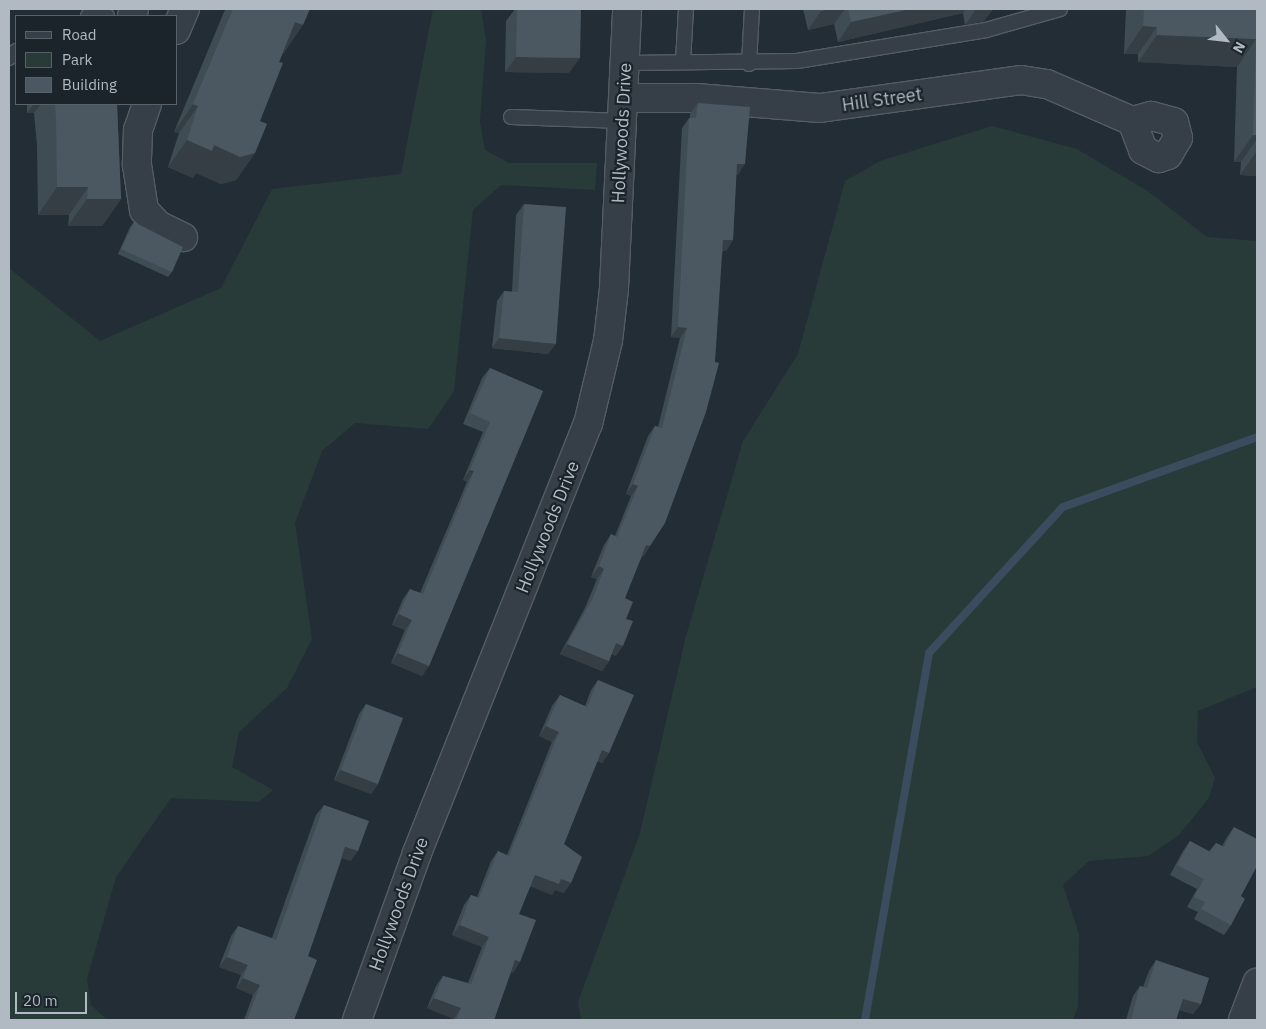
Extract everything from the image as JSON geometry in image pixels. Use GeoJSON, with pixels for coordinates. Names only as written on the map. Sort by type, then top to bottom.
{"type":"FeatureCollection","features":[{"type":"Feature","properties":{"kind":"street"},"geometry":{"type":"LineString","coordinates":[[178,25],[185,9]]}},
{"type":"Feature","properties":{"kind":"street","name":"Hollywoods Drive"},"geometry":{"type":"LineString","coordinates":[[357,1020],[417,853],[588,424],[608,341],[614,288],[626,63],[627,9]]}},
{"type":"Feature","properties":{"kind":"street","name":"Hill Street"},"geometry":{"type":"LineString","coordinates":[[623,110],[696,98],[820,108],[1021,80],[1047,84],[1132,121]]}},
{"type":"Feature","properties":{"kind":"street"},"geometry":{"type":"LineString","coordinates":[[147,105],[138,130],[137,165],[144,210],[158,224],[183,237]]}},
{"type":"Feature","properties":{"kind":"street"},"geometry":{"type":"LineString","coordinates":[[1244,1020],[1257,983]]}},
{"type":"Feature","properties":{"kind":"lane"},"geometry":{"type":"LineString","coordinates":[[683,62],[686,9]]}},
{"type":"Feature","properties":{"kind":"lane"},"geometry":{"type":"LineString","coordinates":[[749,64],[752,9]]}},
{"type":"Feature","properties":{"kind":"lane"},"geometry":{"type":"LineString","coordinates":[[626,63],[749,64],[797,61],[986,30],[1060,9]]}},
{"type":"Feature","properties":{"kind":"lane"},"geometry":{"type":"LineString","coordinates":[[510,117],[623,110]]}},
{"type":"Feature","properties":{"kind":"green space"},"geometry":{"type":"Polygon","coordinates":[[[433,9],[481,9],[486,40],[480,122],[485,150],[509,163],[597,163],[595,190],[501,185],[473,210],[454,391],[428,429],[355,423],[322,451],[295,523],[312,639],[287,688],[239,732],[232,767],[273,790],[259,802],[171,798],[116,877],[87,979],[91,1005],[107,1020],[9,1020],[9,268],[100,341],[221,288],[272,189],[401,174],[433,9]]]}},
{"type":"Feature","properties":{"kind":"green space"},"geometry":{"type":"Polygon","coordinates":[[[992,126],[1077,149],[1149,192],[1207,237],[1257,241],[1257,687],[1198,711],[1197,742],[1215,778],[1209,798],[1179,835],[1148,856],[1089,861],[1063,885],[1079,934],[1078,1006],[1073,1020],[581,1020],[578,1002],[640,833],[686,636],[743,441],[798,354],[845,181],[880,161],[992,126]]]}},
{"type":"Feature","properties":{"kind":"building"},"geometry":{"type":"Polygon","coordinates":[[[233,9],[310,9],[303,25],[295,22],[279,62],[283,63],[260,121],[267,124],[255,153],[240,157],[214,145],[212,151],[187,140],[198,106],[193,104],[233,9]]]}},
{"type":"Feature","properties":{"kind":"building"},"geometry":{"type":"Polygon","coordinates":[[[517,9],[581,9],[580,58],[516,57],[517,9]]]}},
{"type":"Feature","properties":{"kind":"building"},"geometry":{"type":"Polygon","coordinates":[[[848,9],[910,9],[851,22],[848,9]]]}},
{"type":"Feature","properties":{"kind":"building"},"geometry":{"type":"Polygon","coordinates":[[[1144,9],[1257,9],[1257,135],[1253,135],[1256,39],[1157,35],[1157,27],[1143,26],[1144,9]]]}},
{"type":"Feature","properties":{"kind":"building"},"geometry":{"type":"Polygon","coordinates":[[[698,103],[750,107],[745,164],[737,164],[733,240],[723,240],[715,362],[719,363],[706,412],[665,523],[650,546],[646,545],[625,598],[633,602],[626,619],[633,621],[623,646],[616,643],[609,661],[567,644],[593,598],[604,569],[599,566],[611,534],[617,537],[638,486],[633,484],[655,426],[662,428],[687,328],[678,327],[689,118],[696,118],[698,103]]]}},
{"type":"Feature","properties":{"kind":"building"},"geometry":{"type":"Polygon","coordinates":[[[55,105],[117,105],[121,199],[87,199],[88,187],[57,187],[55,105]]]}},
{"type":"Feature","properties":{"kind":"building"},"geometry":{"type":"Polygon","coordinates":[[[524,204],[566,207],[556,344],[499,338],[504,291],[518,292],[524,204]]]}},
{"type":"Feature","properties":{"kind":"building"},"geometry":{"type":"Polygon","coordinates":[[[134,222],[183,247],[172,272],[121,249],[134,222]]]}},
{"type":"Feature","properties":{"kind":"building"},"geometry":{"type":"Polygon","coordinates":[[[490,368],[543,391],[429,666],[398,653],[412,620],[399,614],[410,589],[423,594],[474,471],[470,470],[490,422],[470,413],[490,368]]]}},
{"type":"Feature","properties":{"kind":"building"},"geometry":{"type":"Polygon","coordinates":[[[598,680],[634,695],[609,753],[602,750],[564,844],[582,857],[571,883],[561,879],[559,884],[535,875],[519,914],[536,920],[520,962],[515,960],[494,1020],[456,1020],[461,1008],[434,998],[443,976],[471,984],[489,937],[460,925],[471,895],[479,898],[498,851],[509,856],[559,732],[546,726],[560,695],[587,707],[598,680]]]}},
{"type":"Feature","properties":{"kind":"building"},"geometry":{"type":"Polygon","coordinates":[[[366,704],[403,718],[378,784],[341,770],[366,704]]]}},
{"type":"Feature","properties":{"kind":"building"},"geometry":{"type":"Polygon","coordinates":[[[324,805],[369,821],[358,851],[345,847],[308,956],[317,960],[294,1020],[247,1020],[260,985],[243,978],[248,965],[227,957],[238,926],[276,940],[324,805]]]}},
{"type":"Feature","properties":{"kind":"building"},"geometry":{"type":"Polygon","coordinates":[[[1234,827],[1257,839],[1257,866],[1241,896],[1245,899],[1231,925],[1201,909],[1205,902],[1194,897],[1204,879],[1177,865],[1190,841],[1210,852],[1216,843],[1224,847],[1234,827]]]}},
{"type":"Feature","properties":{"kind":"building"},"geometry":{"type":"Polygon","coordinates":[[[1156,960],[1209,978],[1201,1004],[1183,999],[1176,1020],[1131,1020],[1140,986],[1147,988],[1156,960]]]}},
{"type":"Feature","properties":{"kind":"waterway"},"geometry":{"type":"LineString","coordinates":[[865,1020],[929,653],[1063,507],[1257,437]]}}]}
